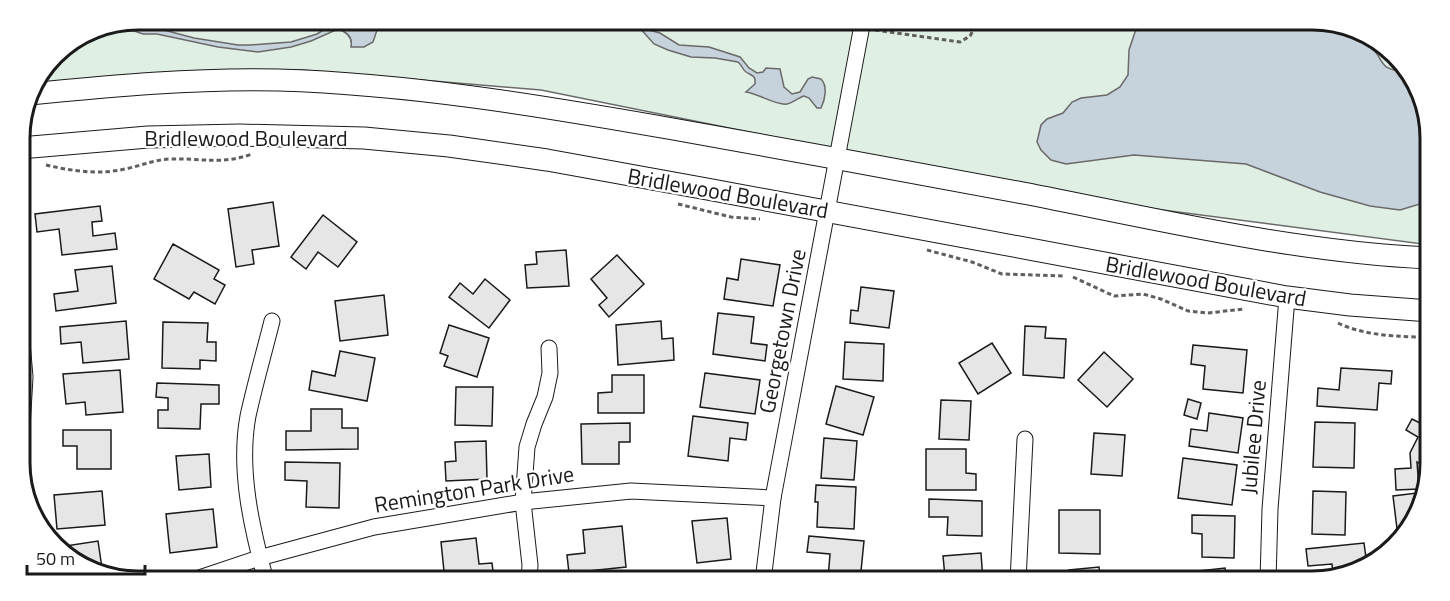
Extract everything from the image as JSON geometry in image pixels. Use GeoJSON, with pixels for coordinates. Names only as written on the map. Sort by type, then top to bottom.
{"type":"FeatureCollection","features":[{"type":"Feature","properties":{"kind":"main road"},"geometry":{"type":"LineString","coordinates":[[40,93],[219,80],[278,80],[436,91],[558,109],[838,158],[1294,245],[1420,257]]}},
{"type":"Feature","properties":{"kind":"main road","name":"Bridlewood Boulevard"},"geometry":{"type":"LineString","coordinates":[[30,147],[196,135],[374,139],[449,146],[547,160],[1287,297],[1350,305],[1420,309]]}},
{"type":"Feature","properties":{"kind":"street","name":"Georgetown Drive"},"geometry":{"type":"LineString","coordinates":[[765,571],[773,498],[861,30]]}},
{"type":"Feature","properties":{"kind":"street","name":"Jubilee Drive"},"geometry":{"type":"LineString","coordinates":[[1268,571],[1270,509],[1287,297]]}},
{"type":"Feature","properties":{"kind":"street"},"geometry":{"type":"LineString","coordinates":[[263,571],[249,510],[246,446],[248,418],[272,321]]}},
{"type":"Feature","properties":{"kind":"street"},"geometry":{"type":"LineString","coordinates":[[530,571],[523,502],[527,447],[545,398],[550,373],[549,348]]}},
{"type":"Feature","properties":{"kind":"street"},"geometry":{"type":"LineString","coordinates":[[1018,571],[1025,439]]}},
{"type":"Feature","properties":{"kind":"street","name":"Remington Park Drive"},"geometry":{"type":"LineString","coordinates":[[222,571],[259,558],[374,527],[523,502],[631,491],[773,498]]}},
{"type":"Feature","properties":{"kind":"path"},"geometry":{"type":"LineString","coordinates":[[895,30],[960,42],[970,36],[973,30]]}},
{"type":"Feature","properties":{"kind":"path"},"geometry":{"type":"LineString","coordinates":[[36,162],[67,170],[88,172],[123,169],[146,162],[169,159],[225,162],[258,152]]}},
{"type":"Feature","properties":{"kind":"path"},"geometry":{"type":"LineString","coordinates":[[675,203],[731,217],[764,219]]}},
{"type":"Feature","properties":{"kind":"path"},"geometry":{"type":"LineString","coordinates":[[917,247],[972,262],[1002,274],[1070,276],[1114,296],[1143,294],[1188,311],[1208,313],[1253,308]]}},
{"type":"Feature","properties":{"kind":"path"},"geometry":{"type":"LineString","coordinates":[[1330,319],[1349,328],[1380,334],[1420,336]]}},
{"type":"Feature","properties":{"kind":"green space"},"geometry":{"type":"Polygon","coordinates":[[[131,30],[1326,31],[1347,36],[1372,48],[1398,72],[1412,97],[1420,138],[1420,244],[1155,209],[883,159],[541,90],[303,70],[132,76],[44,85],[52,72],[84,44],[110,34],[131,30]]]}},
{"type":"Feature","properties":{"kind":"shaded area"},"geometry":{"type":"Polygon","coordinates":[[[131,30],[164,30],[194,38],[238,45],[291,42],[323,30],[336,30],[291,47],[258,52],[218,47],[157,34],[143,34],[131,30]]]}},
{"type":"Feature","properties":{"kind":"shaded area"},"geometry":{"type":"Polygon","coordinates":[[[340,30],[377,30],[373,42],[364,47],[351,47],[349,35],[340,30]]]}},
{"type":"Feature","properties":{"kind":"shaded area"},"geometry":{"type":"Polygon","coordinates":[[[642,30],[660,33],[679,45],[709,47],[740,57],[749,68],[757,73],[763,72],[766,68],[780,69],[784,87],[792,94],[800,92],[808,79],[812,77],[821,79],[825,97],[821,108],[817,108],[809,98],[804,96],[783,104],[773,101],[746,92],[755,84],[755,79],[738,62],[691,57],[654,44],[642,30]]]}},
{"type":"Feature","properties":{"kind":"shaded area"},"geometry":{"type":"Polygon","coordinates":[[[1136,30],[1312,30],[1347,36],[1372,48],[1386,66],[1398,72],[1406,84],[1416,110],[1420,138],[1420,204],[1400,210],[1370,206],[1320,192],[1246,164],[1134,155],[1066,164],[1051,160],[1037,142],[1041,125],[1047,119],[1063,113],[1072,102],[1081,98],[1107,95],[1120,87],[1128,75],[1129,50],[1136,30]]]}},
{"type":"Feature","properties":{"kind":"building"},"geometry":{"type":"Polygon","coordinates":[[[273,202],[279,246],[252,250],[254,264],[236,267],[228,209],[273,202]]]}},
{"type":"Feature","properties":{"kind":"building"},"geometry":{"type":"Polygon","coordinates":[[[100,206],[102,221],[92,222],[93,236],[115,233],[117,249],[62,255],[59,229],[37,232],[35,214],[100,206]]]}},
{"type":"Feature","properties":{"kind":"building"},"geometry":{"type":"Polygon","coordinates":[[[323,215],[357,242],[338,267],[318,252],[306,269],[291,257],[323,215]]]}},
{"type":"Feature","properties":{"kind":"building"},"geometry":{"type":"Polygon","coordinates":[[[173,244],[219,270],[214,279],[225,285],[215,304],[194,292],[189,299],[154,279],[173,244]]]}},
{"type":"Feature","properties":{"kind":"building"},"geometry":{"type":"Polygon","coordinates":[[[566,250],[569,286],[527,288],[525,265],[537,264],[536,252],[566,250]]]}},
{"type":"Feature","properties":{"kind":"building"},"geometry":{"type":"Polygon","coordinates":[[[617,255],[644,284],[609,317],[599,305],[607,298],[591,279],[617,255]]]}},
{"type":"Feature","properties":{"kind":"building"},"geometry":{"type":"Polygon","coordinates":[[[741,259],[780,265],[773,306],[724,299],[727,278],[738,280],[741,259]]]}},
{"type":"Feature","properties":{"kind":"building"},"geometry":{"type":"Polygon","coordinates":[[[112,266],[116,303],[56,311],[54,294],[78,291],[75,270],[112,266]]]}},
{"type":"Feature","properties":{"kind":"building"},"geometry":{"type":"Polygon","coordinates":[[[485,279],[510,300],[489,328],[449,297],[460,283],[473,294],[485,279]]]}},
{"type":"Feature","properties":{"kind":"building"},"geometry":{"type":"Polygon","coordinates":[[[861,287],[894,291],[889,328],[850,323],[851,310],[858,311],[861,287]]]}},
{"type":"Feature","properties":{"kind":"building"},"geometry":{"type":"Polygon","coordinates":[[[384,295],[388,335],[340,341],[335,301],[384,295]]]}},
{"type":"Feature","properties":{"kind":"building"},"geometry":{"type":"Polygon","coordinates":[[[718,313],[754,317],[751,343],[767,345],[765,361],[713,354],[718,313]]]}},
{"type":"Feature","properties":{"kind":"building"},"geometry":{"type":"Polygon","coordinates":[[[126,321],[129,359],[83,363],[81,342],[61,344],[60,327],[126,321]]]}},
{"type":"Feature","properties":{"kind":"building"},"geometry":{"type":"Polygon","coordinates":[[[661,321],[662,339],[673,338],[674,360],[618,365],[616,325],[661,321]]]}},
{"type":"Feature","properties":{"kind":"building"},"geometry":{"type":"Polygon","coordinates":[[[163,322],[208,323],[207,342],[216,342],[216,361],[200,360],[200,369],[162,368],[163,322]]]}},
{"type":"Feature","properties":{"kind":"building"},"geometry":{"type":"Polygon","coordinates":[[[449,325],[489,338],[477,377],[444,366],[448,356],[440,353],[449,325]]]}},
{"type":"Feature","properties":{"kind":"building"},"geometry":{"type":"Polygon","coordinates":[[[1025,326],[1046,327],[1045,338],[1066,339],[1064,378],[1023,375],[1025,326]]]}},
{"type":"Feature","properties":{"kind":"building"},"geometry":{"type":"Polygon","coordinates":[[[845,342],[884,344],[883,381],[843,379],[845,342]]]}},
{"type":"Feature","properties":{"kind":"building"},"geometry":{"type":"Polygon","coordinates":[[[992,343],[1011,373],[978,394],[959,363],[992,343]]]}},
{"type":"Feature","properties":{"kind":"building"},"geometry":{"type":"Polygon","coordinates":[[[1193,345],[1247,350],[1243,393],[1203,389],[1205,366],[1191,364],[1193,345]]]}},
{"type":"Feature","properties":{"kind":"building"},"geometry":{"type":"Polygon","coordinates":[[[340,351],[375,358],[367,401],[309,390],[312,371],[335,376],[340,351]]]}},
{"type":"Feature","properties":{"kind":"building"},"geometry":{"type":"Polygon","coordinates":[[[1104,352],[1133,379],[1107,407],[1078,380],[1104,352]]]}},
{"type":"Feature","properties":{"kind":"building"},"geometry":{"type":"Polygon","coordinates":[[[1341,368],[1392,371],[1391,384],[1379,383],[1377,410],[1317,406],[1318,388],[1339,390],[1341,368]]]}},
{"type":"Feature","properties":{"kind":"building"},"geometry":{"type":"Polygon","coordinates":[[[120,370],[123,412],[86,415],[85,402],[66,404],[63,374],[120,370]]]}},
{"type":"Feature","properties":{"kind":"building"},"geometry":{"type":"Polygon","coordinates":[[[705,373],[760,380],[755,414],[700,407],[705,373]]]}},
{"type":"Feature","properties":{"kind":"building"},"geometry":{"type":"Polygon","coordinates":[[[612,375],[644,375],[644,413],[598,413],[598,393],[612,392],[612,375]]]}},
{"type":"Feature","properties":{"kind":"building"},"geometry":{"type":"Polygon","coordinates":[[[157,383],[219,385],[219,404],[201,404],[200,429],[158,428],[158,410],[168,410],[168,398],[156,397],[157,383]]]}},
{"type":"Feature","properties":{"kind":"building"},"geometry":{"type":"Polygon","coordinates":[[[836,386],[874,397],[863,435],[826,424],[836,386]]]}},
{"type":"Feature","properties":{"kind":"building"},"geometry":{"type":"Polygon","coordinates":[[[456,387],[493,387],[492,426],[455,425],[456,387]]]}},
{"type":"Feature","properties":{"kind":"building"},"geometry":{"type":"Polygon","coordinates":[[[1188,399],[1201,403],[1197,419],[1184,415],[1188,399]]]}},
{"type":"Feature","properties":{"kind":"building"},"geometry":{"type":"Polygon","coordinates":[[[941,400],[971,401],[969,440],[939,439],[941,400]]]}},
{"type":"Feature","properties":{"kind":"building"},"geometry":{"type":"Polygon","coordinates":[[[311,409],[342,409],[342,428],[358,428],[358,449],[286,450],[286,431],[311,431],[311,409]]]}},
{"type":"Feature","properties":{"kind":"building"},"geometry":{"type":"Polygon","coordinates":[[[1209,413],[1243,418],[1238,453],[1189,446],[1191,429],[1207,431],[1209,413]]]}},
{"type":"Feature","properties":{"kind":"building"},"geometry":{"type":"Polygon","coordinates":[[[693,416],[748,423],[746,440],[730,438],[728,461],[688,456],[693,416]]]}},
{"type":"Feature","properties":{"kind":"building"},"geometry":{"type":"Polygon","coordinates":[[[1412,419],[1420,423],[1418,484],[1417,489],[1396,490],[1395,469],[1411,468],[1410,453],[1418,437],[1406,430],[1412,419]]]}},
{"type":"Feature","properties":{"kind":"building"},"geometry":{"type":"Polygon","coordinates":[[[1315,422],[1355,423],[1354,468],[1313,467],[1315,422]]]}},
{"type":"Feature","properties":{"kind":"building"},"geometry":{"type":"Polygon","coordinates":[[[630,423],[630,442],[619,442],[619,464],[582,464],[581,424],[630,423]]]}},
{"type":"Feature","properties":{"kind":"building"},"geometry":{"type":"Polygon","coordinates":[[[63,430],[111,430],[111,469],[77,469],[77,446],[63,446],[63,430]]]}},
{"type":"Feature","properties":{"kind":"building"},"geometry":{"type":"Polygon","coordinates":[[[1094,433],[1125,435],[1122,476],[1091,474],[1094,433]]]}},
{"type":"Feature","properties":{"kind":"building"},"geometry":{"type":"Polygon","coordinates":[[[824,438],[857,441],[854,480],[821,478],[824,438]]]}},
{"type":"Feature","properties":{"kind":"building"},"geometry":{"type":"Polygon","coordinates":[[[486,441],[487,479],[446,481],[445,462],[456,461],[455,442],[486,441]]]}},
{"type":"Feature","properties":{"kind":"building"},"geometry":{"type":"Polygon","coordinates":[[[926,449],[966,449],[966,473],[976,474],[976,490],[926,490],[926,449]]]}},
{"type":"Feature","properties":{"kind":"building"},"geometry":{"type":"Polygon","coordinates":[[[209,454],[211,487],[179,490],[176,456],[209,454]]]}},
{"type":"Feature","properties":{"kind":"building"},"geometry":{"type":"Polygon","coordinates":[[[1183,458],[1237,465],[1232,505],[1178,498],[1183,458]]]}},
{"type":"Feature","properties":{"kind":"building"},"geometry":{"type":"Polygon","coordinates":[[[285,462],[340,463],[339,508],[306,507],[307,481],[285,480],[285,462]]]}},
{"type":"Feature","properties":{"kind":"building"},"geometry":{"type":"Polygon","coordinates":[[[816,485],[856,487],[854,529],[817,527],[816,485]]]}},
{"type":"Feature","properties":{"kind":"building"},"geometry":{"type":"Polygon","coordinates":[[[102,491],[105,525],[57,529],[54,495],[102,491]]]}},
{"type":"Feature","properties":{"kind":"building"},"geometry":{"type":"Polygon","coordinates":[[[1313,491],[1346,492],[1345,535],[1312,534],[1313,491]]]}},
{"type":"Feature","properties":{"kind":"building"},"geometry":{"type":"Polygon","coordinates":[[[1415,493],[1406,517],[1397,530],[1393,496],[1415,493]]]}},
{"type":"Feature","properties":{"kind":"building"},"geometry":{"type":"Polygon","coordinates":[[[929,499],[982,501],[982,536],[947,535],[948,517],[929,517],[929,499]]]}},
{"type":"Feature","properties":{"kind":"building"},"geometry":{"type":"Polygon","coordinates":[[[213,509],[217,547],[170,553],[166,514],[213,509]]]}},
{"type":"Feature","properties":{"kind":"building"},"geometry":{"type":"Polygon","coordinates":[[[1059,510],[1100,510],[1100,554],[1059,553],[1059,510]]]}},
{"type":"Feature","properties":{"kind":"building"},"geometry":{"type":"Polygon","coordinates":[[[1192,515],[1235,516],[1234,558],[1202,557],[1202,534],[1192,533],[1192,515]]]}},
{"type":"Feature","properties":{"kind":"building"},"geometry":{"type":"Polygon","coordinates":[[[727,518],[731,559],[697,563],[692,521],[727,518]]]}},
{"type":"Feature","properties":{"kind":"building"},"geometry":{"type":"Polygon","coordinates":[[[622,526],[626,567],[569,571],[567,555],[585,553],[583,530],[622,526]]]}},
{"type":"Feature","properties":{"kind":"building"},"geometry":{"type":"Polygon","coordinates":[[[809,536],[864,541],[861,571],[829,571],[830,554],[807,552],[809,536]]]}},
{"type":"Feature","properties":{"kind":"building"},"geometry":{"type":"Polygon","coordinates":[[[476,538],[479,564],[492,563],[493,571],[444,571],[441,542],[476,538]]]}},
{"type":"Feature","properties":{"kind":"building"},"geometry":{"type":"Polygon","coordinates":[[[98,541],[101,564],[90,560],[69,545],[98,541]]]}},
{"type":"Feature","properties":{"kind":"building"},"geometry":{"type":"Polygon","coordinates":[[[1364,543],[1366,557],[1333,569],[1332,564],[1308,566],[1306,549],[1364,543]]]}},
{"type":"Feature","properties":{"kind":"building"},"geometry":{"type":"Polygon","coordinates":[[[981,553],[982,571],[944,571],[943,556],[981,553]]]}},
{"type":"Feature","properties":{"kind":"building"},"geometry":{"type":"Polygon","coordinates":[[[1099,567],[1099,571],[1069,571],[1099,567]]]}},
{"type":"Feature","properties":{"kind":"building"},"geometry":{"type":"Polygon","coordinates":[[[1225,568],[1225,571],[1199,571],[1225,568]]]}}]}
